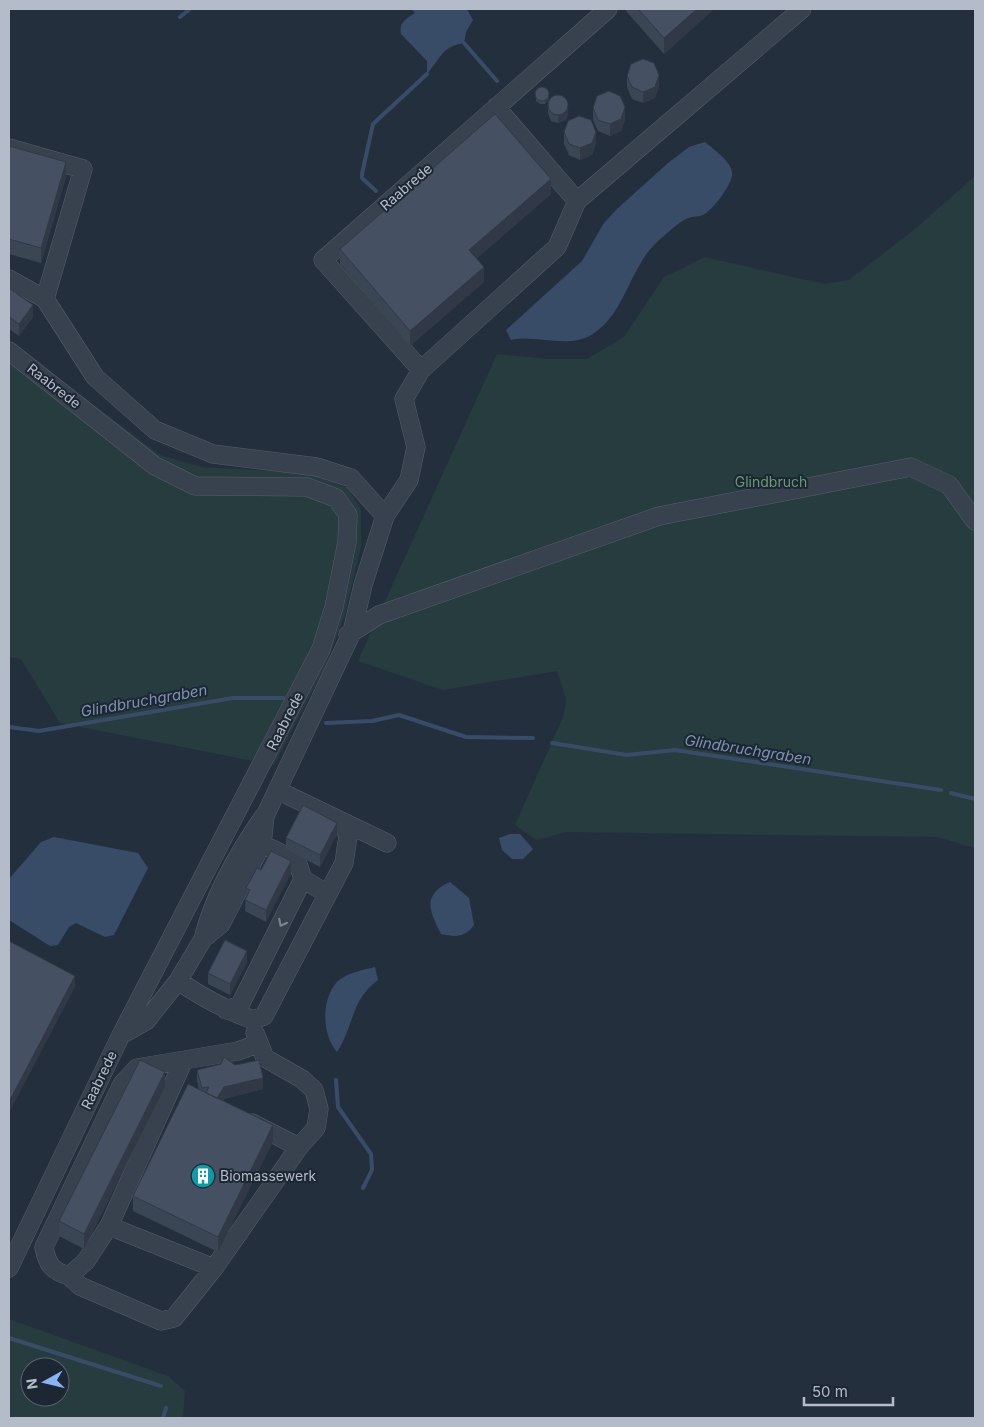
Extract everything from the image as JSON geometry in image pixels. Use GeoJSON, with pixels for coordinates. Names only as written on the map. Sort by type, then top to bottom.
{"type":"FeatureCollection","features":[{"type":"Feature","properties":{"kind":"street","name":"Raabrede"},"geometry":{"type":"LineString","coordinates":[[421,370],[323,260],[608,9]]}},
{"type":"Feature","properties":{"kind":"street"},"geometry":{"type":"LineString","coordinates":[[121,1034],[146,1022],[178,981],[203,939],[214,906],[246,842],[265,816],[352,632],[363,586],[385,516],[409,480],[416,447],[404,399],[421,370],[557,247],[577,201],[802,9]]}},
{"type":"Feature","properties":{"kind":"street"},"geometry":{"type":"LineString","coordinates":[[496,107],[577,201]]}},
{"type":"Feature","properties":{"kind":"street"},"geometry":{"type":"LineString","coordinates":[[9,148],[83,169],[45,299]]}},
{"type":"Feature","properties":{"kind":"street"},"geometry":{"type":"LineString","coordinates":[[9,279],[45,299],[95,378],[155,430],[213,454],[317,467],[351,478],[385,516]]}},
{"type":"Feature","properties":{"kind":"street","name":"Raabrede"},"geometry":{"type":"LineString","coordinates":[[9,351],[155,466],[195,486],[307,487],[336,498],[348,514],[347,542],[334,607],[321,650],[121,1034],[9,1268]]}},
{"type":"Feature","properties":{"kind":"street"},"geometry":{"type":"LineString","coordinates":[[321,650],[379,616],[659,516],[911,467],[949,486],[975,521]]}},
{"type":"Feature","properties":{"kind":"street"},"geometry":{"type":"LineString","coordinates":[[277,790],[386,843]]}},
{"type":"Feature","properties":{"kind":"street"},"geometry":{"type":"LineString","coordinates":[[203,939],[221,924],[262,844],[265,816]]}},
{"type":"Feature","properties":{"kind":"street"},"geometry":{"type":"LineString","coordinates":[[178,981],[226,1010],[253,1020],[264,1016],[344,863],[348,836],[341,821]]}},
{"type":"Feature","properties":{"kind":"street"},"geometry":{"type":"LineString","coordinates":[[262,844],[296,861],[304,879],[327,894]]}},
{"type":"Feature","properties":{"kind":"street"},"geometry":{"type":"LineString","coordinates":[[226,1010],[240,1005],[304,879]]}},
{"type":"Feature","properties":{"kind":"street"},"geometry":{"type":"LineString","coordinates":[[253,1020],[258,1044],[265,1058],[302,1079],[314,1090],[320,1109],[316,1128],[299,1147],[214,1268],[174,1318],[161,1321],[80,1286],[69,1276],[56,1272],[46,1261],[44,1247],[122,1084],[137,1068],[184,1062],[238,1051],[258,1044]]}},
{"type":"Feature","properties":{"kind":"street"},"geometry":{"type":"LineString","coordinates":[[69,1276],[86,1261],[109,1226],[184,1062]]}},
{"type":"Feature","properties":{"kind":"street"},"geometry":{"type":"LineString","coordinates":[[234,1115],[299,1147]]}},
{"type":"Feature","properties":{"kind":"street"},"geometry":{"type":"LineString","coordinates":[[109,1226],[214,1268]]}},
{"type":"Feature","properties":{"kind":"green space","name":"Glindbruch"},"geometry":{"type":"Polygon","coordinates":[[[975,176],[975,848],[937,837],[566,832],[536,840],[515,825],[564,715],[566,699],[557,671],[443,690],[358,661],[497,354],[548,359],[587,359],[624,337],[664,277],[705,257],[824,284],[849,280],[915,229],[975,176]]]}},
{"type":"Feature","properties":{"kind":"green space"},"geometry":{"type":"Polygon","coordinates":[[[9,341],[160,455],[202,467],[309,473],[348,488],[361,510],[361,546],[345,615],[326,665],[274,765],[60,723],[21,659],[9,657],[9,341]]]}},
{"type":"Feature","properties":{"kind":"green space"},"geometry":{"type":"Polygon","coordinates":[[[9,1319],[168,1376],[185,1391],[183,1418],[9,1418],[9,1319]]]}},
{"type":"Feature","properties":{"kind":"water"},"geometry":{"type":"Polygon","coordinates":[[[420,9],[467,9],[473,20],[466,32],[464,43],[446,50],[427,74],[427,61],[401,34],[403,22],[420,9]]]}},
{"type":"Feature","properties":{"kind":"water"},"geometry":{"type":"Polygon","coordinates":[[[705,142],[727,162],[732,171],[731,181],[716,204],[707,213],[684,220],[646,254],[613,315],[604,325],[593,334],[573,341],[511,340],[506,330],[582,261],[604,223],[617,209],[668,163],[689,147],[705,142]]]}},
{"type":"Feature","properties":{"kind":"water"},"geometry":{"type":"Polygon","coordinates":[[[510,834],[520,834],[533,849],[523,859],[512,859],[502,850],[499,838],[510,834]]]}},
{"type":"Feature","properties":{"kind":"water"},"geometry":{"type":"Polygon","coordinates":[[[54,837],[138,853],[148,868],[114,935],[105,937],[76,923],[69,927],[58,945],[50,946],[9,920],[9,879],[41,842],[54,837]]]}},
{"type":"Feature","properties":{"kind":"water"},"geometry":{"type":"Polygon","coordinates":[[[450,882],[469,898],[474,925],[467,932],[459,936],[441,934],[430,905],[435,893],[450,882]]]}},
{"type":"Feature","properties":{"kind":"water"},"geometry":{"type":"Polygon","coordinates":[[[375,967],[378,980],[362,996],[337,1052],[328,1037],[325,1018],[331,990],[344,977],[354,972],[375,967]]]}},
{"type":"Feature","properties":{"kind":"building"},"geometry":{"type":"Polygon","coordinates":[[[638,9],[697,9],[664,38],[638,9]]]}},
{"type":"Feature","properties":{"kind":"building"},"geometry":{"type":"Polygon","coordinates":[[[643,59],[654,63],[659,75],[655,87],[643,92],[632,87],[627,76],[631,64],[643,59]]]}},
{"type":"Feature","properties":{"kind":"building"},"geometry":{"type":"Polygon","coordinates":[[[542,87],[547,89],[549,94],[547,99],[542,101],[537,99],[535,94],[537,89],[542,87]]]}},
{"type":"Feature","properties":{"kind":"building"},"geometry":{"type":"Polygon","coordinates":[[[609,91],[620,96],[625,107],[621,119],[610,124],[598,120],[593,108],[597,96],[609,91]]]}},
{"type":"Feature","properties":{"kind":"building"},"geometry":{"type":"Polygon","coordinates":[[[558,95],[565,98],[568,105],[565,112],[558,115],[551,112],[548,105],[551,98],[558,95]]]}},
{"type":"Feature","properties":{"kind":"building"},"geometry":{"type":"Polygon","coordinates":[[[495,114],[551,179],[469,250],[484,267],[410,331],[340,249],[495,114]]]}},
{"type":"Feature","properties":{"kind":"building"},"geometry":{"type":"Polygon","coordinates":[[[579,116],[591,120],[596,132],[592,143],[580,148],[569,144],[564,132],[568,121],[579,116]]]}},
{"type":"Feature","properties":{"kind":"building"},"geometry":{"type":"Polygon","coordinates":[[[9,146],[66,162],[41,248],[9,239],[9,146]]]}},
{"type":"Feature","properties":{"kind":"building"},"geometry":{"type":"Polygon","coordinates":[[[9,288],[33,305],[19,324],[9,317],[9,288]]]}},
{"type":"Feature","properties":{"kind":"building"},"geometry":{"type":"Polygon","coordinates":[[[303,805],[337,823],[320,855],[286,838],[303,805]]]}},
{"type":"Feature","properties":{"kind":"building"},"geometry":{"type":"Polygon","coordinates":[[[271,851],[291,861],[266,910],[245,900],[250,890],[246,888],[257,868],[261,870],[271,851]]]}},
{"type":"Feature","properties":{"kind":"building"},"geometry":{"type":"Polygon","coordinates":[[[225,940],[247,951],[230,984],[208,973],[225,940]]]}},
{"type":"Feature","properties":{"kind":"building"},"geometry":{"type":"Polygon","coordinates":[[[9,941],[75,976],[9,1102],[9,941]]]}},
{"type":"Feature","properties":{"kind":"building"},"geometry":{"type":"Polygon","coordinates":[[[224,1057],[235,1065],[259,1060],[263,1078],[224,1087],[217,1098],[206,1093],[209,1087],[202,1088],[197,1070],[221,1064],[224,1057]]]}},
{"type":"Feature","properties":{"kind":"building"},"geometry":{"type":"Polygon","coordinates":[[[140,1060],[165,1072],[84,1234],[59,1221],[140,1060]]]}},
{"type":"Feature","properties":{"kind":"building","name":"Biomassewerk"},"geometry":{"type":"Polygon","coordinates":[[[188,1084],[273,1125],[218,1237],[133,1196],[188,1084]]]}},
{"type":"Feature","properties":{"kind":"waterway"},"geometry":{"type":"LineString","coordinates":[[180,17],[190,9]]}},
{"type":"Feature","properties":{"kind":"waterway"},"geometry":{"type":"LineString","coordinates":[[414,9],[417,12]]}},
{"type":"Feature","properties":{"kind":"waterway"},"geometry":{"type":"LineString","coordinates":[[464,43],[497,81]]}},
{"type":"Feature","properties":{"kind":"waterway"},"geometry":{"type":"LineString","coordinates":[[376,191],[362,178],[373,124],[427,74]]}},
{"type":"Feature","properties":{"kind":"waterway","name":"Glindbruchgraben"},"geometry":{"type":"LineString","coordinates":[[9,727],[39,731],[233,698],[283,698]]}},
{"type":"Feature","properties":{"kind":"waterway","name":"Glindbruchgraben"},"geometry":{"type":"LineString","coordinates":[[326,723],[372,721],[399,715],[466,737],[533,738]]}},
{"type":"Feature","properties":{"kind":"waterway","name":"Glindbruchgraben"},"geometry":{"type":"LineString","coordinates":[[552,743],[627,755],[675,750],[941,790]]}},
{"type":"Feature","properties":{"kind":"waterway","name":"Glindbruchgraben"},"geometry":{"type":"LineString","coordinates":[[951,793],[975,799]]}},
{"type":"Feature","properties":{"kind":"waterway"},"geometry":{"type":"LineString","coordinates":[[336,1080],[338,1107],[371,1154],[372,1170],[363,1188]]}},
{"type":"Feature","properties":{"kind":"waterway"},"geometry":{"type":"LineString","coordinates":[[9,1338],[161,1386]]}},
{"type":"Feature","properties":{"kind":"waterway"},"geometry":{"type":"LineString","coordinates":[[163,1418],[166,1408]]}},
{"type":"Feature","properties":{"kind":"place","name":"Biomassewerk"},"geometry":{"type":"Point","coordinates":[203,1176]}}]}
